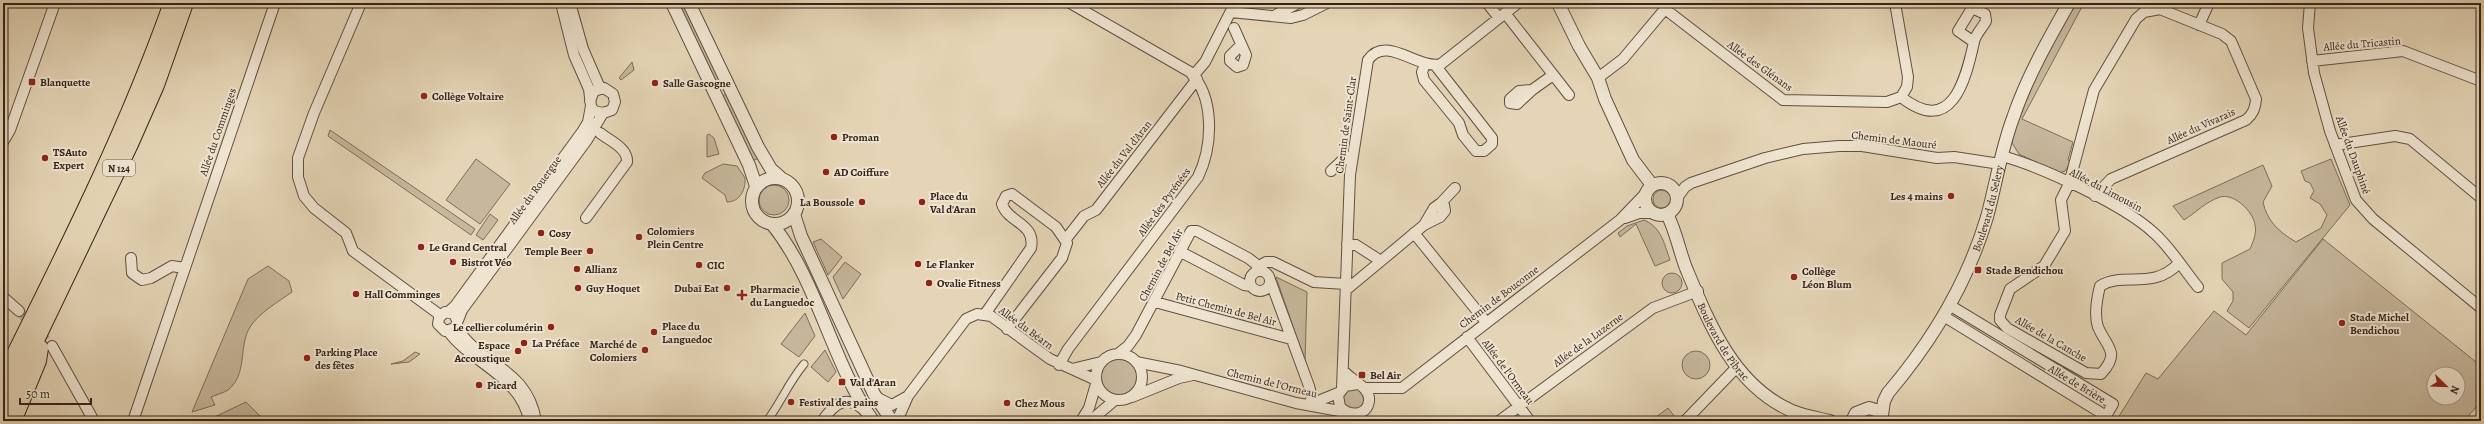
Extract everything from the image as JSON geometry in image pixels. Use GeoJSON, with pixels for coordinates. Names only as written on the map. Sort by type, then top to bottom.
{"type":"FeatureCollection","features":[{"type":"Feature","properties":{"kind":"highway","name":"N 124"},"geometry":{"type":"LineString","coordinates":[[3,409],[35,328],[138,94],[172,3]]}},
{"type":"Feature","properties":{"kind":"highway","name":"N 124"},"geometry":{"type":"LineString","coordinates":[[3,378],[35,328],[130,144],[156,84],[185,3]]}},
{"type":"Feature","properties":{"kind":"highway"},"geometry":{"type":"LineString","coordinates":[[3,362],[14,342],[35,328],[38,361],[13,421]]}},
{"type":"Feature","properties":{"kind":"street"},"geometry":{"type":"LineString","coordinates":[[3,142],[10,130],[55,3]]}},
{"type":"Feature","properties":{"kind":"street","name":"Allée du Comminges"},"geometry":{"type":"LineString","coordinates":[[134,421],[184,268],[275,3]]}},
{"type":"Feature","properties":{"kind":"street"},"geometry":{"type":"LineString","coordinates":[[361,3],[314,113],[298,158],[298,177],[304,196],[314,208],[346,233],[353,251],[444,313],[454,314],[454,326],[463,338],[517,379],[530,399],[534,420]]}},
{"type":"Feature","properties":{"kind":"street"},"geometry":{"type":"LineString","coordinates":[[561,3],[565,24],[574,55],[589,89],[591,104],[594,111],[603,114],[612,110],[615,98],[610,91],[600,88],[583,49],[570,3]]}},
{"type":"Feature","properties":{"kind":"street"},"geometry":{"type":"LineString","coordinates":[[672,3],[746,158],[756,186]]}},
{"type":"Feature","properties":{"kind":"street"},"geometry":{"type":"LineString","coordinates":[[689,3],[766,161],[780,178],[793,185],[797,191],[798,199],[794,214],[804,242],[874,394],[892,421]]}},
{"type":"Feature","properties":{"kind":"street"},"geometry":{"type":"LineString","coordinates":[[1070,3],[1195,77]]}},
{"type":"Feature","properties":{"kind":"street"},"geometry":{"type":"LineString","coordinates":[[1274,16],[1298,3]]}},
{"type":"Feature","properties":{"kind":"street"},"geometry":{"type":"LineString","coordinates":[[1233,7],[1242,14],[1296,17],[1327,3]]}},
{"type":"Feature","properties":{"kind":"street"},"geometry":{"type":"LineString","coordinates":[[1487,3],[1502,16],[1569,95]]}},
{"type":"Feature","properties":{"kind":"street"},"geometry":{"type":"LineString","coordinates":[[1425,64],[1422,72],[1424,80],[1461,128],[1463,135],[1476,150],[1484,151],[1492,144],[1492,138],[1435,65],[1445,62],[1517,3]]}},
{"type":"Feature","properties":{"kind":"street"},"geometry":{"type":"LineString","coordinates":[[1558,3],[1579,46],[1598,78],[1605,99],[1633,160],[1649,189],[1646,204],[1653,213],[1667,214],[1675,207],[1677,198],[1674,189],[1666,183],[1649,189]]}},
{"type":"Feature","properties":{"kind":"street"},"geometry":{"type":"LineString","coordinates":[[1896,3],[1908,77],[1907,87],[1901,97],[1911,105],[1930,110],[1943,110],[1948,106],[1955,96],[1973,52],[1974,42]]}},
{"type":"Feature","properties":{"kind":"street","name":"Boulevard du Selery"},"geometry":{"type":"LineString","coordinates":[[1850,419],[1860,410],[1869,408],[1884,401],[1917,359],[1951,306],[1980,240],[2008,132],[2023,92],[2069,3]]}},
{"type":"Feature","properties":{"kind":"street"},"geometry":{"type":"LineString","coordinates":[[2199,25],[2209,3]]}},
{"type":"Feature","properties":{"kind":"street","name":"Allée du Dauphiné"},"geometry":{"type":"LineString","coordinates":[[2310,3],[2308,28],[2312,61],[2335,145],[2353,194],[2361,208],[2481,308]]}},
{"type":"Feature","properties":{"kind":"street"},"geometry":{"type":"LineString","coordinates":[[1598,78],[1623,59],[1667,6]]}},
{"type":"Feature","properties":{"kind":"street","name":"Allée des Glénans"},"geometry":{"type":"LineString","coordinates":[[1667,6],[1779,98],[1787,102],[1828,100],[1887,102],[1901,97]]}},
{"type":"Feature","properties":{"kind":"street","name":"Allée du Val d'Aran"},"geometry":{"type":"LineString","coordinates":[[1066,238],[1084,216],[1096,210],[1195,77],[1205,62],[1233,7]]}},
{"type":"Feature","properties":{"kind":"street","name":"Allée du Vivarais"},"geometry":{"type":"LineString","coordinates":[[2069,184],[2094,90],[2136,19],[2144,12],[2160,9],[2222,34],[2231,41],[2256,99],[2252,115],[2246,120],[2111,179],[2095,196]]}},
{"type":"Feature","properties":{"kind":"street"},"geometry":{"type":"LineString","coordinates":[[1219,35],[1239,24],[1242,14]]}},
{"type":"Feature","properties":{"kind":"street"},"geometry":{"type":"LineString","coordinates":[[1234,28],[1241,45]]}},
{"type":"Feature","properties":{"kind":"street","name":"Chemin de Saint-Clar"},"geometry":{"type":"LineString","coordinates":[[1341,390],[1352,157],[1366,68],[1370,58],[1377,52],[1388,50],[1425,64],[1435,65]]}},
{"type":"Feature","properties":{"kind":"street","name":"Allée du Tricastin"},"geometry":{"type":"LineString","coordinates":[[2312,61],[2403,51],[2481,81]]}},
{"type":"Feature","properties":{"kind":"street"},"geometry":{"type":"LineString","coordinates":[[1532,90],[1553,75]]}},
{"type":"Feature","properties":{"kind":"street","name":"Allée des Pyrénées"},"geometry":{"type":"LineString","coordinates":[[1059,365],[1068,349],[1189,192],[1202,169],[1206,154],[1208,122],[1206,101],[1195,77]]}},
{"type":"Feature","properties":{"kind":"street"},"geometry":{"type":"LineString","coordinates":[[591,104],[594,92],[600,88]]}},
{"type":"Feature","properties":{"kind":"street","name":"Allée du Rouergue"},"geometry":{"type":"LineString","coordinates":[[444,313],[455,306],[579,137],[588,122],[591,104]]}},
{"type":"Feature","properties":{"kind":"street","name":"Allée du Rouergue"},"geometry":{"type":"LineString","coordinates":[[454,326],[462,310],[587,140],[603,114]]}},
{"type":"Feature","properties":{"kind":"street"},"geometry":{"type":"LineString","coordinates":[[1461,128],[1475,117]]}},
{"type":"Feature","properties":{"kind":"street"},"geometry":{"type":"LineString","coordinates":[[586,218],[627,162],[626,155],[623,150],[600,133]]}},
{"type":"Feature","properties":{"kind":"street"},"geometry":{"type":"LineString","coordinates":[[2335,145],[2395,136],[2410,139],[2481,198]]}},
{"type":"Feature","properties":{"kind":"street","name":"Chemin de Maouré"},"geometry":{"type":"LineString","coordinates":[[1677,198],[1685,187],[1691,182],[1764,158],[1803,149],[1862,146],[1937,158],[1954,157],[2001,160]]}},
{"type":"Feature","properties":{"kind":"street"},"geometry":{"type":"LineString","coordinates":[[1330,171],[1346,157],[1352,157]]}},
{"type":"Feature","properties":{"kind":"street","name":"Allée du Limousin"},"geometry":{"type":"LineString","coordinates":[[2001,160],[2069,184],[2095,196],[2151,230],[2198,287]]}},
{"type":"Feature","properties":{"kind":"street"},"geometry":{"type":"LineString","coordinates":[[780,178],[767,178],[756,186],[752,198],[754,212],[765,222],[772,224],[784,222],[794,214]]}},
{"type":"Feature","properties":{"kind":"street","name":"Allée de la Canche"},"geometry":{"type":"LineString","coordinates":[[2069,184],[2061,200],[2065,231],[2044,266],[2010,289],[2000,315],[2000,320],[2007,328],[2086,373],[2101,374],[2111,361],[2112,354],[2098,326],[2098,296],[2100,286],[2115,281],[2157,278],[2179,263]]}},
{"type":"Feature","properties":{"kind":"street"},"geometry":{"type":"LineString","coordinates":[[1251,286],[1250,278],[1258,269],[1266,262],[1273,262],[1314,282],[1346,287],[1381,261],[1424,224],[1444,213],[1445,206],[1441,203],[1456,188]]}},
{"type":"Feature","properties":{"kind":"street","name":"Chemin de Bouconne"},"geometry":{"type":"LineString","coordinates":[[1361,386],[1391,390],[1402,388],[1466,337],[1620,220],[1649,189]]}},
{"type":"Feature","properties":{"kind":"street"},"geometry":{"type":"LineString","coordinates":[[985,314],[1027,256],[1032,245],[1027,229],[1003,208],[1002,201],[1006,196],[1016,196],[1056,227],[1066,238],[1067,248],[1062,258],[1007,329]]}},
{"type":"Feature","properties":{"kind":"street","name":"Chemin de Bouconne"},"geometry":{"type":"LineString","coordinates":[[1620,220],[1639,213],[1653,213]]}},
{"type":"Feature","properties":{"kind":"street","name":"Boulevard de Pibrac"},"geometry":{"type":"LineString","coordinates":[[1667,214],[1674,228],[1686,267],[1724,350],[1736,368],[1778,404],[1792,412],[1830,421]]}},
{"type":"Feature","properties":{"kind":"street"},"geometry":{"type":"LineString","coordinates":[[772,224],[793,256],[871,418]]}},
{"type":"Feature","properties":{"kind":"street","name":"Chemin de Bel Air"},"geometry":{"type":"LineString","coordinates":[[1118,354],[1128,346],[1136,335],[1181,252],[1189,233],[1194,230],[1248,258],[1258,269],[1266,273],[1270,280]]}},
{"type":"Feature","properties":{"kind":"street"},"geometry":{"type":"LineString","coordinates":[[1414,233],[1486,322]]}},
{"type":"Feature","properties":{"kind":"street"},"geometry":{"type":"LineString","coordinates":[[1347,244],[1356,245],[1381,261]]}},
{"type":"Feature","properties":{"kind":"street"},"geometry":{"type":"LineString","coordinates":[[1181,252],[1261,291],[1278,302]]}},
{"type":"Feature","properties":{"kind":"street"},"geometry":{"type":"LineString","coordinates":[[131,258],[132,273],[142,280],[151,278],[172,266],[184,268]]}},
{"type":"Feature","properties":{"kind":"street"},"geometry":{"type":"LineString","coordinates":[[1261,291],[1268,287],[1270,280]]}},
{"type":"Feature","properties":{"kind":"street"},"geometry":{"type":"LineString","coordinates":[[1270,280],[1311,391],[1309,405]]}},
{"type":"Feature","properties":{"kind":"street","name":"Allée de la Luzerne"},"geometry":{"type":"LineString","coordinates":[[1499,421],[1653,308],[1698,291]]}},
{"type":"Feature","properties":{"kind":"street"},"geometry":{"type":"LineString","coordinates":[[3,297],[19,311]]}},
{"type":"Feature","properties":{"kind":"street","name":"Petit Chemin de Bel Air"},"geometry":{"type":"LineString","coordinates":[[1155,302],[1291,339]]}},
{"type":"Feature","properties":{"kind":"street","name":"Allée de Brière"},"geometry":{"type":"LineString","coordinates":[[1945,317],[2106,416],[2113,404],[1951,306]]}},
{"type":"Feature","properties":{"kind":"street"},"geometry":{"type":"LineString","coordinates":[[444,313],[438,324],[442,329],[454,326]]}},
{"type":"Feature","properties":{"kind":"street","name":"Allée du Béarn"},"geometry":{"type":"LineString","coordinates":[[897,421],[908,396],[966,319],[973,315],[985,314],[1059,365],[1072,369],[1096,382]]}},
{"type":"Feature","properties":{"kind":"street","name":"Chemin de Bel Air"},"geometry":{"type":"LineString","coordinates":[[1135,360],[1133,348],[1136,335]]}},
{"type":"Feature","properties":{"kind":"street","name":"Allée de l'Ormeau"},"geometry":{"type":"LineString","coordinates":[[1466,337],[1530,421]]}},
{"type":"Feature","properties":{"kind":"street"},"geometry":{"type":"LineString","coordinates":[[52,346],[94,421]]}},
{"type":"Feature","properties":{"kind":"street"},"geometry":{"type":"LineString","coordinates":[[1080,421],[1089,408],[1096,382],[1096,370],[1101,362],[1110,355],[1118,354],[1135,360],[1142,372],[1142,379],[1138,390],[1130,397]]}},
{"type":"Feature","properties":{"kind":"street","name":"Chemin de l'Ormeau"},"geometry":{"type":"LineString","coordinates":[[1135,360],[1347,415]]}},
{"type":"Feature","properties":{"kind":"street"},"geometry":{"type":"LineString","coordinates":[[1072,369],[1101,362]]}},
{"type":"Feature","properties":{"kind":"street"},"geometry":{"type":"LineString","coordinates":[[767,421],[782,402],[788,384],[804,364]]}},
{"type":"Feature","properties":{"kind":"street"},"geometry":{"type":"LineString","coordinates":[[1685,421],[1736,368]]}},
{"type":"Feature","properties":{"kind":"street"},"geometry":{"type":"LineString","coordinates":[[1341,390],[1340,407],[1347,415],[1364,413],[1369,400],[1361,386],[1343,370]]}},
{"type":"Feature","properties":{"kind":"street"},"geometry":{"type":"LineString","coordinates":[[1090,421],[1115,400],[1140,396],[1179,378],[1193,375]]}},
{"type":"Feature","properties":{"kind":"street"},"geometry":{"type":"LineString","coordinates":[[1096,382],[1104,395],[1115,400]]}},
{"type":"Feature","properties":{"kind":"street"},"geometry":{"type":"LineString","coordinates":[[1309,405],[1341,390],[1350,384],[1361,386]]}},
{"type":"Feature","properties":{"kind":"street","name":"Chemin de Bouconne"},"geometry":{"type":"LineString","coordinates":[[1364,413],[1391,390]]}},
{"type":"Feature","properties":{"kind":"street","name":"Allée du Béarn"},"geometry":{"type":"LineString","coordinates":[[874,394],[888,405],[896,404],[908,396]]}},
{"type":"Feature","properties":{"kind":"street"},"geometry":{"type":"LineString","coordinates":[[1883,418],[1884,401]]}},
{"type":"Feature","properties":{"kind":"street"},"geometry":{"type":"LineString","coordinates":[[822,421],[831,408],[842,402],[858,406],[871,418]]}},
{"type":"Feature","properties":{"kind":"street"},"geometry":{"type":"LineString","coordinates":[[1869,408],[1878,411],[1883,418]]}},
{"type":"Feature","properties":{"kind":"shaded area"},"geometry":{"type":"Polygon","coordinates":[[[677,3],[684,3],[723,86],[718,88],[677,3]]]}},
{"type":"Feature","properties":{"kind":"shaded area"},"geometry":{"type":"Polygon","coordinates":[[[2074,3],[2084,3],[2022,119],[2073,142],[2068,160],[2071,162],[2065,171],[2059,173],[2019,154],[2012,143],[2021,106],[2037,70],[2074,3]]]}},
{"type":"Feature","properties":{"kind":"shaded area"},"geometry":{"type":"Polygon","coordinates":[[[632,62],[634,70],[621,80],[619,78],[632,62]]]}},
{"type":"Feature","properties":{"kind":"shaded area"},"geometry":{"type":"Polygon","coordinates":[[[727,94],[759,158],[752,161],[722,96],[727,94]]]}},
{"type":"Feature","properties":{"kind":"shaded area"},"geometry":{"type":"Polygon","coordinates":[[[330,130],[475,229],[471,235],[328,136],[330,130]]]}},
{"type":"Feature","properties":{"kind":"shaded area"},"geometry":{"type":"Polygon","coordinates":[[[709,134],[714,138],[719,154],[707,157],[707,135],[709,134]]]}},
{"type":"Feature","properties":{"kind":"shaded area"},"geometry":{"type":"Polygon","coordinates":[[[476,159],[510,184],[480,224],[446,200],[476,159]]]}},
{"type":"Feature","properties":{"kind":"shaded area"},"geometry":{"type":"Polygon","coordinates":[[[2331,159],[2350,205],[2249,328],[2227,311],[2233,301],[2233,292],[2222,279],[2222,263],[2250,249],[2255,231],[2255,225],[2251,214],[2237,200],[2225,196],[2210,202],[2184,220],[2173,206],[2263,165],[2272,186],[2263,202],[2267,215],[2279,230],[2296,242],[2321,228],[2327,215],[2320,204],[2310,198],[2314,191],[2310,183],[2305,181],[2301,171],[2331,159]]]}},
{"type":"Feature","properties":{"kind":"shaded area"},"geometry":{"type":"Polygon","coordinates":[[[723,164],[737,166],[745,178],[743,190],[739,197],[735,200],[727,202],[725,195],[702,178],[705,173],[723,164]]]}},
{"type":"Feature","properties":{"kind":"shaded area"},"geometry":{"type":"Polygon","coordinates":[[[774,185],[785,189],[789,200],[785,211],[774,215],[763,211],[759,200],[763,189],[774,185]]]}},
{"type":"Feature","properties":{"kind":"shaded area"},"geometry":{"type":"Polygon","coordinates":[[[1662,190],[1668,193],[1671,199],[1668,205],[1662,208],[1656,205],[1653,199],[1656,193],[1662,190]]]}},
{"type":"Feature","properties":{"kind":"shaded area"},"geometry":{"type":"Polygon","coordinates":[[[490,214],[498,220],[483,240],[476,235],[490,214]]]}},
{"type":"Feature","properties":{"kind":"shaded area"},"geometry":{"type":"Polygon","coordinates":[[[1644,220],[1650,223],[1658,231],[1664,242],[1670,260],[1655,266],[1636,224],[1620,237],[1618,233],[1627,226],[1644,220]]]}},
{"type":"Feature","properties":{"kind":"shaded area"},"geometry":{"type":"Polygon","coordinates":[[[821,239],[842,257],[828,275],[813,242],[821,239]]]}},
{"type":"Feature","properties":{"kind":"shaded area","name":"Stade Michel Bendichou"},"geometry":{"type":"Polygon","coordinates":[[[2323,239],[2481,366],[2481,401],[2464,421],[2116,421],[2146,373],[2158,379],[2214,311],[2246,335],[2323,239]]]}},
{"type":"Feature","properties":{"kind":"shaded area"},"geometry":{"type":"Polygon","coordinates":[[[845,262],[861,274],[843,299],[833,277],[845,262]]]}},
{"type":"Feature","properties":{"kind":"shaded area"},"geometry":{"type":"Polygon","coordinates":[[[268,266],[289,281],[292,292],[264,312],[250,327],[244,343],[241,368],[234,384],[228,390],[211,397],[215,405],[192,412],[248,279],[268,266]]]}},
{"type":"Feature","properties":{"kind":"shaded area"},"geometry":{"type":"Polygon","coordinates":[[[1672,273],[1679,276],[1682,283],[1679,290],[1672,293],[1665,290],[1662,283],[1665,276],[1672,273]]]}},
{"type":"Feature","properties":{"kind":"shaded area"},"geometry":{"type":"Polygon","coordinates":[[[1276,277],[1307,292],[1305,361],[1276,277]]]}},
{"type":"Feature","properties":{"kind":"shaded area"},"geometry":{"type":"Polygon","coordinates":[[[805,313],[815,336],[799,357],[781,344],[805,313]]]}},
{"type":"Feature","properties":{"kind":"shaded area"},"geometry":{"type":"Polygon","coordinates":[[[825,350],[836,372],[828,382],[811,367],[825,350]]]}},
{"type":"Feature","properties":{"kind":"shaded area"},"geometry":{"type":"Polygon","coordinates":[[[1696,351],[1706,355],[1710,365],[1706,375],[1696,379],[1686,375],[1682,365],[1686,355],[1696,351]]]}},
{"type":"Feature","properties":{"kind":"shaded area"},"geometry":{"type":"Polygon","coordinates":[[[415,352],[420,354],[409,362],[391,364],[403,361],[415,352]]]}},
{"type":"Feature","properties":{"kind":"shaded area"},"geometry":{"type":"Polygon","coordinates":[[[1119,359],[1129,362],[1135,368],[1138,378],[1135,388],[1129,394],[1119,397],[1109,394],[1103,388],[1100,378],[1103,368],[1109,362],[1119,359]]]}},
{"type":"Feature","properties":{"kind":"shaded area"},"geometry":{"type":"Polygon","coordinates":[[[1354,388],[1362,391],[1365,399],[1362,407],[1354,410],[1346,407],[1343,399],[1346,391],[1354,388]]]}},
{"type":"Feature","properties":{"kind":"shaded area"},"geometry":{"type":"Polygon","coordinates":[[[246,402],[265,421],[206,421],[246,402]]]}},
{"type":"Feature","properties":{"kind":"shaded area"},"geometry":{"type":"Polygon","coordinates":[[[1668,408],[1675,417],[1673,421],[1651,421],[1668,408]]]}},
{"type":"Feature","properties":{"kind":"tunnel"},"geometry":{"type":"LineString","coordinates":[[19,311],[52,346]]}},
{"type":"Feature","properties":{"kind":"place","name":"Blanquette"},"geometry":{"type":"Point","coordinates":[32,82]}},
{"type":"Feature","properties":{"kind":"place","name":"Salle Gascogne"},"geometry":{"type":"Point","coordinates":[655,83]}},
{"type":"Feature","properties":{"kind":"place","name":"Collège Voltaire"},"geometry":{"type":"Point","coordinates":[424,96]}},
{"type":"Feature","properties":{"kind":"place","name":"Proman"},"geometry":{"type":"Point","coordinates":[834,137]}},
{"type":"Feature","properties":{"kind":"place","name":"TSAuto Expert"},"geometry":{"type":"Point","coordinates":[45,158]}},
{"type":"Feature","properties":{"kind":"place","name":"AD Coiffure"},"geometry":{"type":"Point","coordinates":[826,172]}},
{"type":"Feature","properties":{"kind":"place","name":"Les 4 mains"},"geometry":{"type":"Point","coordinates":[1951,196]}},
{"type":"Feature","properties":{"kind":"place","name":"La Boussole"},"geometry":{"type":"Point","coordinates":[862,202]}},
{"type":"Feature","properties":{"kind":"place","name":"Place du Val d'Aran"},"geometry":{"type":"Point","coordinates":[922,202]}},
{"type":"Feature","properties":{"kind":"place","name":"Cosy"},"geometry":{"type":"Point","coordinates":[541,233]}},
{"type":"Feature","properties":{"kind":"place","name":"Colomiers Plein Centre"},"geometry":{"type":"Point","coordinates":[639,237]}},
{"type":"Feature","properties":{"kind":"place","name":"Le Grand Central"},"geometry":{"type":"Point","coordinates":[421,247]}},
{"type":"Feature","properties":{"kind":"place","name":"Temple Beer"},"geometry":{"type":"Point","coordinates":[590,251]}},
{"type":"Feature","properties":{"kind":"place","name":"Bistrot Véo"},"geometry":{"type":"Point","coordinates":[453,262]}},
{"type":"Feature","properties":{"kind":"place","name":"Le Flanker"},"geometry":{"type":"Point","coordinates":[918,264]}},
{"type":"Feature","properties":{"kind":"place","name":"CIC"},"geometry":{"type":"Point","coordinates":[699,265]}},
{"type":"Feature","properties":{"kind":"place","name":"Allianz"},"geometry":{"type":"Point","coordinates":[577,269]}},
{"type":"Feature","properties":{"kind":"place","name":"Stade Bendichou"},"geometry":{"type":"Point","coordinates":[1978,270]}},
{"type":"Feature","properties":{"kind":"place","name":"Collège Léon Blum"},"geometry":{"type":"Point","coordinates":[1794,277]}},
{"type":"Feature","properties":{"kind":"place","name":"Ovalie Fitness"},"geometry":{"type":"Point","coordinates":[929,283]}},
{"type":"Feature","properties":{"kind":"place","name":"Guy Hoquet"},"geometry":{"type":"Point","coordinates":[578,288]}},
{"type":"Feature","properties":{"kind":"place","name":"Dubaï Eat"},"geometry":{"type":"Point","coordinates":[727,288]}},
{"type":"Feature","properties":{"kind":"place","name":"Hall Comminges"},"geometry":{"type":"Point","coordinates":[356,294]}},
{"type":"Feature","properties":{"kind":"place","name":"Pharmacie du Languedoc"},"geometry":{"type":"Point","coordinates":[742,295]}},
{"type":"Feature","properties":{"kind":"place","name":"Stade Michel Bendichou"},"geometry":{"type":"Point","coordinates":[2342,323]}},
{"type":"Feature","properties":{"kind":"place","name":"Le cellier columérin"},"geometry":{"type":"Point","coordinates":[551,327]}},
{"type":"Feature","properties":{"kind":"place","name":"Place du Languedoc"},"geometry":{"type":"Point","coordinates":[654,332]}},
{"type":"Feature","properties":{"kind":"place","name":"La Préface"},"geometry":{"type":"Point","coordinates":[524,343]}},
{"type":"Feature","properties":{"kind":"place","name":"Marché de Colomiers"},"geometry":{"type":"Point","coordinates":[645,350]}},
{"type":"Feature","properties":{"kind":"place","name":"Espace Accoustique"},"geometry":{"type":"Point","coordinates":[518,351]}},
{"type":"Feature","properties":{"kind":"place","name":"Parking Place des fêtes"},"geometry":{"type":"Point","coordinates":[307,358]}},
{"type":"Feature","properties":{"kind":"place","name":"Bel Air"},"geometry":{"type":"Point","coordinates":[1362,375]}},
{"type":"Feature","properties":{"kind":"place","name":"Val d'Aran"},"geometry":{"type":"Point","coordinates":[842,382]}},
{"type":"Feature","properties":{"kind":"place","name":"Picard"},"geometry":{"type":"Point","coordinates":[479,385]}},
{"type":"Feature","properties":{"kind":"place","name":"Festival des pains"},"geometry":{"type":"Point","coordinates":[791,402]}},
{"type":"Feature","properties":{"kind":"place","name":"Chez Mous"},"geometry":{"type":"Point","coordinates":[1007,403]}}]}
